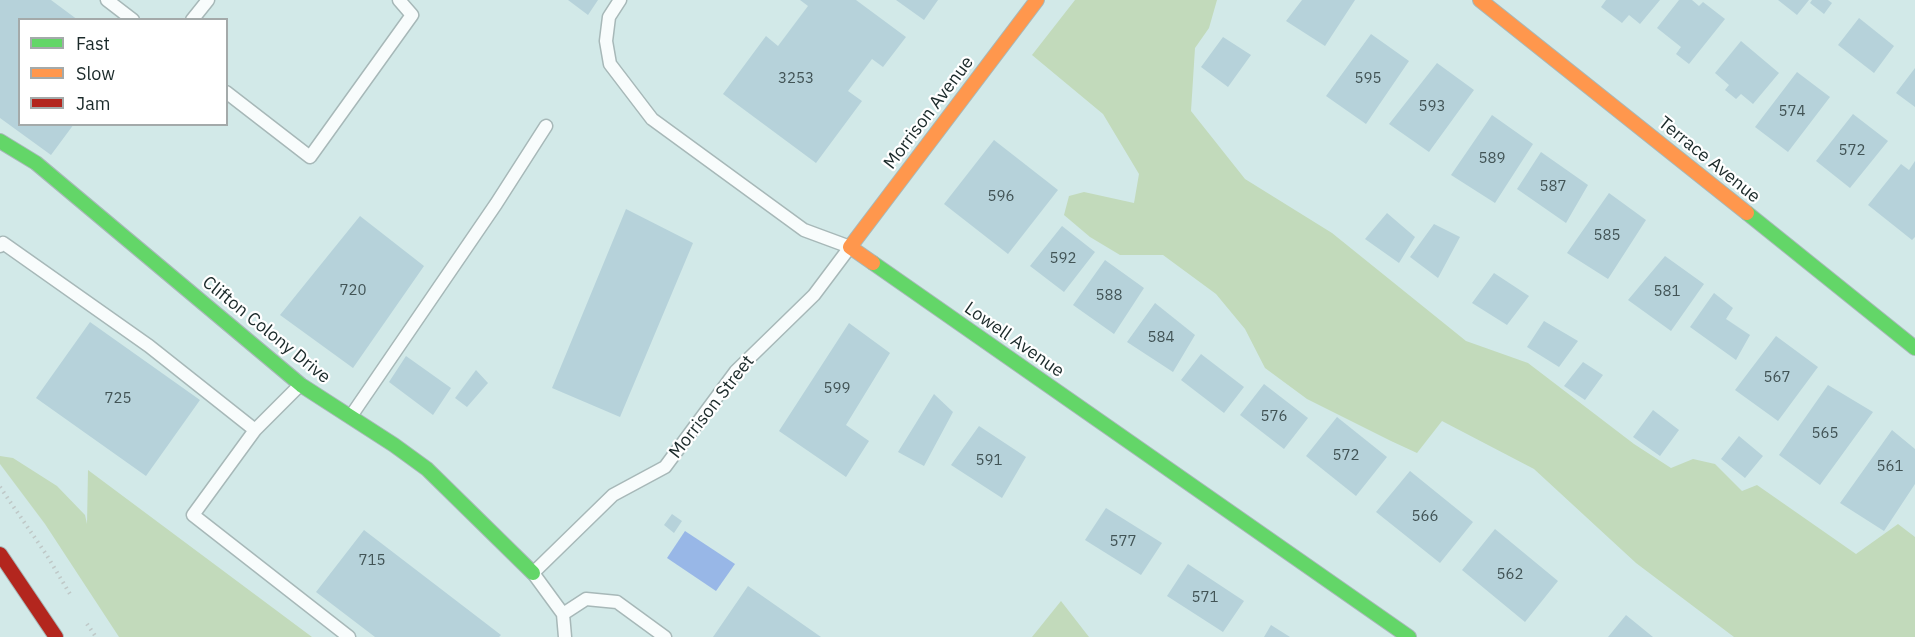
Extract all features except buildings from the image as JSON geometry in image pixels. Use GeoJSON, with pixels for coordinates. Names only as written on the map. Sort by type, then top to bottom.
{"type":"FeatureCollection","features":[{"type":"Feature","properties":{"kind":"street","name":"Morrison Avenue"},"geometry":{"type":"LineString","coordinates":[[850,247],[1037,0]]}},
{"type":"Feature","properties":{"kind":"street","name":"Terrace Avenue"},"geometry":{"type":"LineString","coordinates":[[1480,0],[1915,348]]}},
{"type":"Feature","properties":{"kind":"street","name":"Clifton Colony Drive"},"geometry":{"type":"LineString","coordinates":[[0,141],[36,163],[301,385],[427,469],[533,573]]}},
{"type":"Feature","properties":{"kind":"street","name":"Lowell Avenue"},"geometry":{"type":"LineString","coordinates":[[850,247],[1409,637]]}},
{"type":"Feature","properties":{"kind":"street"},"geometry":{"type":"LineString","coordinates":[[0,554],[56,637]]}},
{"type":"Feature","properties":{"kind":"lane"},"geometry":{"type":"LineString","coordinates":[[107,0],[130,18]]}},
{"type":"Feature","properties":{"kind":"lane"},"geometry":{"type":"LineString","coordinates":[[194,18],[208,0]]}},
{"type":"Feature","properties":{"kind":"lane"},"geometry":{"type":"LineString","coordinates":[[228,94],[310,157],[412,15],[399,0]]}},
{"type":"Feature","properties":{"kind":"lane","name":"Lowell Avenue"},"geometry":{"type":"LineString","coordinates":[[620,0],[609,17],[606,41],[610,64],[652,119],[804,230],[850,247]]}},
{"type":"Feature","properties":{"kind":"lane"},"geometry":{"type":"LineString","coordinates":[[351,417],[496,204],[546,126]]}},
{"type":"Feature","properties":{"kind":"lane"},"geometry":{"type":"LineString","coordinates":[[0,246],[3,243],[149,346],[255,430]]}},
{"type":"Feature","properties":{"kind":"lane","name":"Morrison Street"},"geometry":{"type":"LineString","coordinates":[[533,573],[613,495],[665,467],[736,371],[814,295],[850,247]]}},
{"type":"Feature","properties":{"kind":"lane"},"geometry":{"type":"LineString","coordinates":[[301,385],[255,430],[193,515],[349,637]]}},
{"type":"Feature","properties":{"kind":"lane"},"geometry":{"type":"LineString","coordinates":[[533,573],[563,614],[565,637]]}},
{"type":"Feature","properties":{"kind":"lane"},"geometry":{"type":"LineString","coordinates":[[563,614],[586,599],[617,602],[665,637]]}},
{"type":"Feature","properties":{"kind":"path"},"geometry":{"type":"LineString","coordinates":[[0,487],[46,554],[75,603]]}},
{"type":"Feature","properties":{"kind":"path"},"geometry":{"type":"LineString","coordinates":[[86,622],[96,637]]}},
{"type":"Feature","properties":{"kind":"green space"},"geometry":{"type":"Polygon","coordinates":[[[1075,0],[1217,0],[1209,28],[1195,48],[1191,111],[1245,179],[1332,233],[1466,341],[1528,363],[1634,444],[1671,468],[1693,459],[1715,464],[1742,491],[1757,485],[1856,554],[1898,524],[1915,537],[1915,637],[1734,637],[1636,563],[1534,469],[1442,421],[1417,453],[1307,399],[1265,368],[1245,329],[1216,294],[1163,255],[1120,255],[1090,237],[1064,215],[1069,196],[1084,192],[1134,203],[1139,174],[1103,114],[1032,55],[1075,0]]]}},
{"type":"Feature","properties":{"kind":"green space"},"geometry":{"type":"Polygon","coordinates":[[[0,456],[13,458],[57,486],[85,515],[87,524],[88,470],[312,637],[119,637],[45,524],[0,464],[0,456]]]}},
{"type":"Feature","properties":{"kind":"green space"},"geometry":{"type":"Polygon","coordinates":[[[1061,601],[1089,637],[1032,637],[1061,601]]]}},
{"type":"Feature","properties":{"kind":"water"},"geometry":{"type":"Polygon","coordinates":[[[685,531],[735,564],[716,591],[667,558],[685,531]]]}},
{"type":"Feature","properties":{"kind":"traffic: fast"},"geometry":{"type":"LineString","coordinates":[[0,141],[36,163],[301,385],[427,469],[533,573]]}},
{"type":"Feature","properties":{"kind":"traffic: fast"},"geometry":{"type":"LineString","coordinates":[[1747,213],[1915,348]]}},
{"type":"Feature","properties":{"kind":"traffic: fast"},"geometry":{"type":"LineString","coordinates":[[873,263],[1409,637]]}},
{"type":"Feature","properties":{"kind":"traffic: slow"},"geometry":{"type":"LineString","coordinates":[[873,263],[850,247],[1037,0]]}},
{"type":"Feature","properties":{"kind":"traffic: slow"},"geometry":{"type":"LineString","coordinates":[[1480,0],[1747,213]]}},
{"type":"Feature","properties":{"kind":"traffic: jam"},"geometry":{"type":"LineString","coordinates":[[0,554],[56,637]]}}]}
